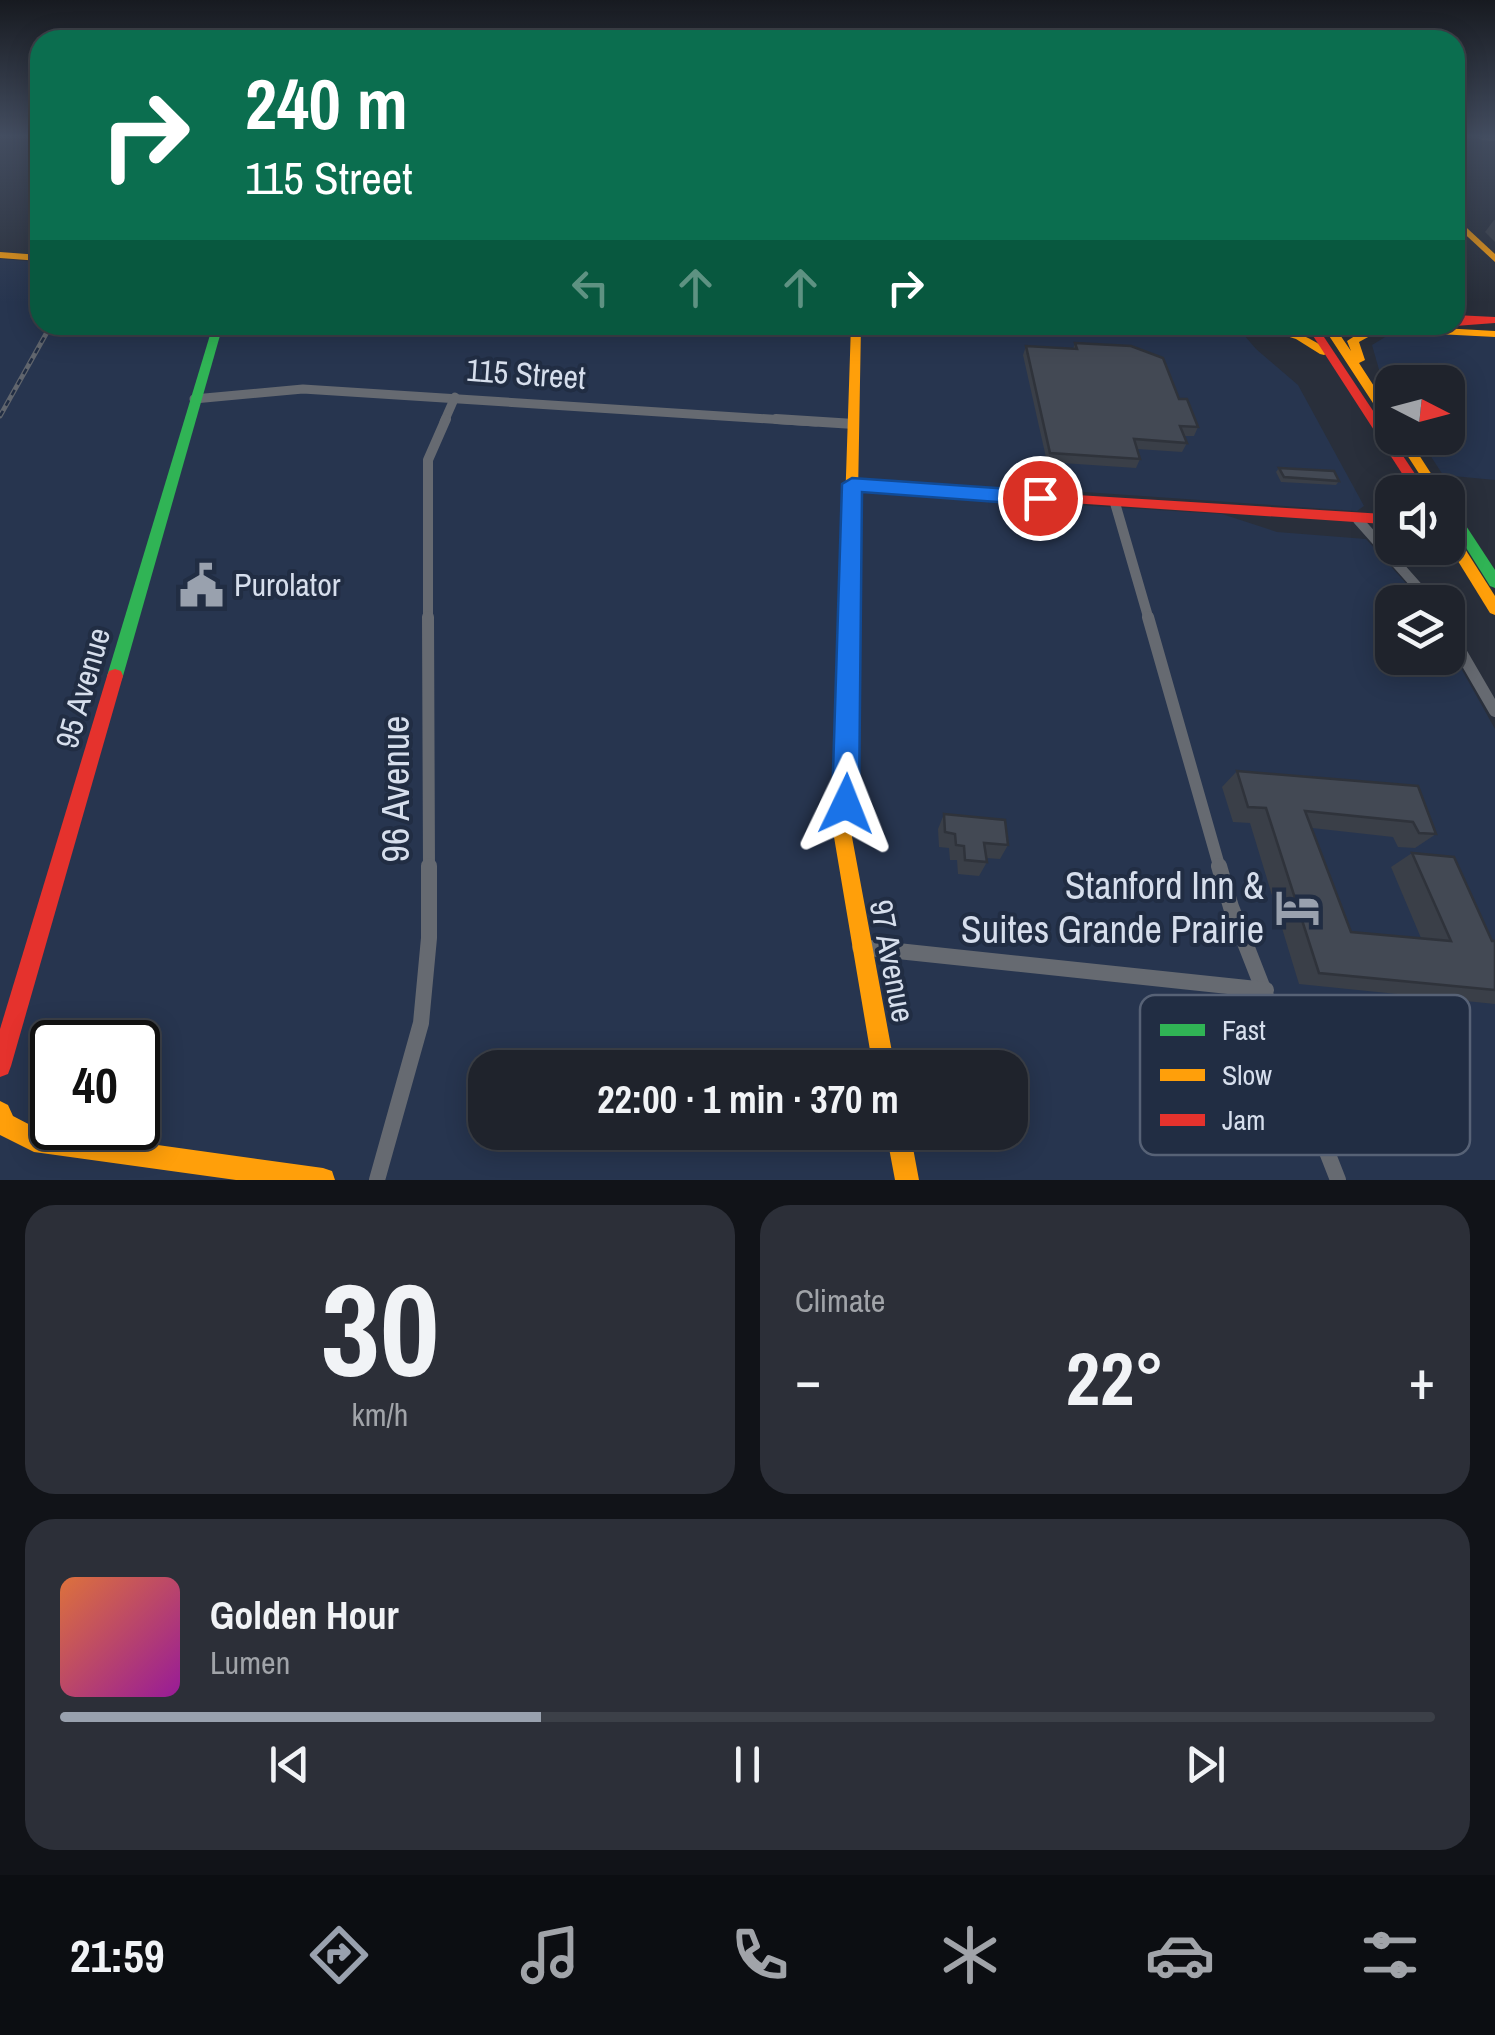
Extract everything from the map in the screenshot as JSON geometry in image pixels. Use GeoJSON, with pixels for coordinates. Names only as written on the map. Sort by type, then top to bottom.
{"type":"FeatureCollection","features":[{"type":"Feature","properties":{"kind":"street"},"geometry":{"type":"LineString","coordinates":[[1465,230],[1495,260]]}},
{"type":"Feature","properties":{"kind":"street"},"geometry":{"type":"LineString","coordinates":[[0,246],[30,248]]}},
{"type":"Feature","properties":{"kind":"street"},"geometry":{"type":"LineString","coordinates":[[0,255],[30,257]]}},
{"type":"Feature","properties":{"kind":"street"},"geometry":{"type":"LineString","coordinates":[[1465,321],[1494,325]]}},
{"type":"Feature","properties":{"kind":"street"},"geometry":{"type":"LineString","coordinates":[[1465,326],[1494,325]]}},
{"type":"Feature","properties":{"kind":"street","name":"95 Avenue"},"geometry":{"type":"LineString","coordinates":[[0,1066],[215,335]]}},
{"type":"Feature","properties":{"kind":"street","name":"97 Avenue"},"geometry":{"type":"LineString","coordinates":[[856,335],[843,837],[880,1050]]}},
{"type":"Feature","properties":{"kind":"street"},"geometry":{"type":"LineString","coordinates":[[1293,335],[1332,358]]}},
{"type":"Feature","properties":{"kind":"street"},"geometry":{"type":"LineString","coordinates":[[1317,335],[1409,474]]}},
{"type":"Feature","properties":{"kind":"street"},"geometry":{"type":"LineString","coordinates":[[1335,335],[1375,396]]}},
{"type":"Feature","properties":{"kind":"street"},"geometry":{"type":"LineString","coordinates":[[1364,335],[1353,341],[1370,388]]}},
{"type":"Feature","properties":{"kind":"street","name":"115 Street"},"geometry":{"type":"LineString","coordinates":[[194,399],[303,389],[854,424]]}},
{"type":"Feature","properties":{"kind":"street","name":"96 Avenue"},"geometry":{"type":"LineString","coordinates":[[377,1180],[421,1023],[429,938],[428,460],[455,397]]}},
{"type":"Feature","properties":{"kind":"street"},"geometry":{"type":"LineString","coordinates":[[852,484],[1375,519]]}},
{"type":"Feature","properties":{"kind":"street"},"geometry":{"type":"LineString","coordinates":[[1115,503],[1231,906],[1268,995]]}},
{"type":"Feature","properties":{"kind":"street"},"geometry":{"type":"LineString","coordinates":[[1358,520],[1416,585]]}},
{"type":"Feature","properties":{"kind":"street"},"geometry":{"type":"LineString","coordinates":[[1465,535],[1495,582]]}},
{"type":"Feature","properties":{"kind":"street"},"geometry":{"type":"LineString","coordinates":[[1464,565],[1495,609]]}},
{"type":"Feature","properties":{"kind":"street"},"geometry":{"type":"LineString","coordinates":[[1465,659],[1495,711]]}},
{"type":"Feature","properties":{"kind":"street"},"geometry":{"type":"LineString","coordinates":[[860,947],[1266,990]]}},
{"type":"Feature","properties":{"kind":"street"},"geometry":{"type":"LineString","coordinates":[[5,1120],[34,1140],[324,1180]]}},
{"type":"Feature","properties":{"kind":"street"},"geometry":{"type":"LineString","coordinates":[[902,1150],[908,1180]]}},
{"type":"Feature","properties":{"kind":"street"},"geometry":{"type":"LineString","coordinates":[[1329,1155],[1338,1180]]}},
{"type":"Feature","properties":{"kind":"shaded area"},"geometry":{"type":"Polygon","coordinates":[[[0,259],[30,261],[30,335],[1244,335],[1298,385],[1364,506],[1357,511],[1027,488],[1027,502],[1222,514],[1277,532],[1366,539],[1375,549],[1375,565],[1389,565],[1408,585],[1375,585],[1375,675],[1465,675],[1495,729],[1495,1180],[0,1180],[0,259]]]}},
{"type":"Feature","properties":{"kind":"shaded area"},"geometry":{"type":"Polygon","coordinates":[[[1495,334],[1495,480],[1443,475],[1430,455],[1465,455],[1465,365],[1378,365],[1372,345],[1388,335],[1495,334]]]}},
{"type":"Feature","properties":{"kind":"building"},"geometry":{"type":"Polygon","coordinates":[[[1075,343],[1131,346],[1163,358],[1179,399],[1187,399],[1198,427],[1180,426],[1187,443],[1134,439],[1140,459],[1050,453],[1026,346],[1077,349],[1075,343]]]}},
{"type":"Feature","properties":{"kind":"building"},"geometry":{"type":"Polygon","coordinates":[[[1279,468],[1334,471],[1339,481],[1284,477],[1279,468]]]}},
{"type":"Feature","properties":{"kind":"building"},"geometry":{"type":"Polygon","coordinates":[[[1237,771],[1418,786],[1436,834],[1419,833],[1413,822],[1305,811],[1351,932],[1451,941],[1412,853],[1454,857],[1495,941],[1495,990],[1319,973],[1266,808],[1248,807],[1237,771]]]}},
{"type":"Feature","properties":{"kind":"building"},"geometry":{"type":"Polygon","coordinates":[[[944,814],[1005,820],[1008,845],[984,843],[987,862],[965,860],[964,846],[956,845],[955,834],[945,832],[944,814]]]}},
{"type":"Feature","properties":{"kind":"railway"},"geometry":{"type":"LineString","coordinates":[[0,416],[45,335]]}},
{"type":"Feature","properties":{"kind":"traffic: fast"},"geometry":{"type":"LineString","coordinates":[[115,676],[215,335]]}},
{"type":"Feature","properties":{"kind":"traffic: fast"},"geometry":{"type":"LineString","coordinates":[[1465,535],[1495,582]]}},
{"type":"Feature","properties":{"kind":"traffic: slow"},"geometry":{"type":"LineString","coordinates":[[1465,230],[1495,259]]}},
{"type":"Feature","properties":{"kind":"traffic: slow"},"geometry":{"type":"LineString","coordinates":[[0,255],[30,257]]}},
{"type":"Feature","properties":{"kind":"traffic: slow"},"geometry":{"type":"LineString","coordinates":[[1465,332],[1495,334]]}},
{"type":"Feature","properties":{"kind":"traffic: slow"},"geometry":{"type":"LineString","coordinates":[[856,335],[843,837],[881,1050]]}},
{"type":"Feature","properties":{"kind":"traffic: slow"},"geometry":{"type":"LineString","coordinates":[[1293,335],[1324,352]]}},
{"type":"Feature","properties":{"kind":"traffic: slow"},"geometry":{"type":"LineString","coordinates":[[1335,335],[1375,397]]}},
{"type":"Feature","properties":{"kind":"traffic: slow"},"geometry":{"type":"LineString","coordinates":[[1359,360],[1353,341],[1364,335]]}},
{"type":"Feature","properties":{"kind":"traffic: slow"},"geometry":{"type":"LineString","coordinates":[[1413,455],[1426,475]]}},
{"type":"Feature","properties":{"kind":"traffic: slow"},"geometry":{"type":"LineString","coordinates":[[1465,561],[1495,609]]}},
{"type":"Feature","properties":{"kind":"traffic: slow"},"geometry":{"type":"LineString","coordinates":[[0,1113],[4,1124],[34,1140],[323,1180]]}},
{"type":"Feature","properties":{"kind":"traffic: slow"},"geometry":{"type":"LineString","coordinates":[[901,1150],[907,1180]]}},
{"type":"Feature","properties":{"kind":"traffic: jam"},"geometry":{"type":"LineString","coordinates":[[1465,318],[1495,320]]}},
{"type":"Feature","properties":{"kind":"traffic: jam"},"geometry":{"type":"LineString","coordinates":[[1465,322],[1493,320]]}},
{"type":"Feature","properties":{"kind":"traffic: jam"},"geometry":{"type":"LineString","coordinates":[[1318,335],[1410,475]]}},
{"type":"Feature","properties":{"kind":"traffic: jam"},"geometry":{"type":"LineString","coordinates":[[852,485],[1375,518]]}},
{"type":"Feature","properties":{"kind":"traffic: jam"},"geometry":{"type":"LineString","coordinates":[[0,1066],[115,676]]}},
{"type":"Feature","properties":{"kind":"place","name":"Purolator"},"geometry":{"type":"Point","coordinates":[201,585]}},
{"type":"Feature","properties":{"kind":"place","name":"Stanford Inn & Suites Grande Prairie"},"geometry":{"type":"Point","coordinates":[1297,908]}},
{"type":"Feature","properties":{"kind":"route"},"geometry":{"type":"LineString","coordinates":[[846,804],[852,484],[1040,498]]}}]}
